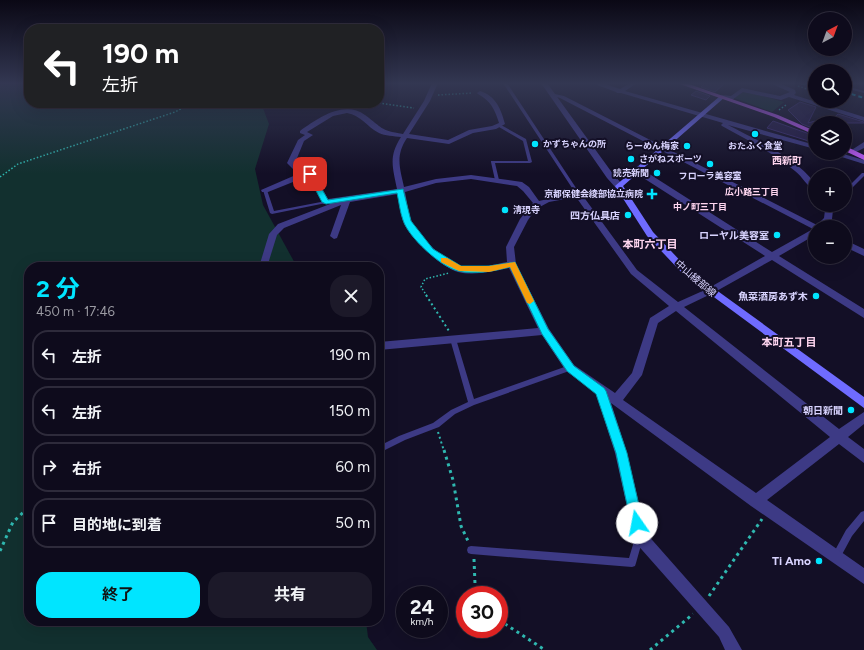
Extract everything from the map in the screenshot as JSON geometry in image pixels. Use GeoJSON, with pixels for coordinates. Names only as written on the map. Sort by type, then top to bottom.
{"type":"FeatureCollection","features":[{"type":"Feature","properties":{"kind":"main road"},"geometry":{"type":"LineString","coordinates":[[769,113],[808,130]]}},
{"type":"Feature","properties":{"kind":"main road"},"geometry":{"type":"LineString","coordinates":[[620,188],[637,170],[701,114]]}},
{"type":"Feature","properties":{"kind":"main road"},"geometry":{"type":"LineString","coordinates":[[852,152],[864,158]]}},
{"type":"Feature","properties":{"kind":"main road","name":"中山綾部線"},"geometry":{"type":"LineString","coordinates":[[620,188],[650,234],[687,273],[864,403]]}},
{"type":"Feature","properties":{"kind":"street"},"geometry":{"type":"LineString","coordinates":[[303,176],[291,163],[301,140],[310,135],[302,132],[325,117],[338,113]]}},
{"type":"Feature","properties":{"kind":"street"},"geometry":{"type":"LineString","coordinates":[[354,113],[360,114],[375,130],[404,136],[450,142],[476,129],[500,126],[502,124],[499,113]]}},
{"type":"Feature","properties":{"kind":"street"},"geometry":{"type":"LineString","coordinates":[[419,113],[404,136],[395,158],[407,221],[415,234],[430,251],[459,269],[489,269],[512,264]]}},
{"type":"Feature","properties":{"kind":"street"},"geometry":{"type":"LineString","coordinates":[[566,113],[620,188]]}},
{"type":"Feature","properties":{"kind":"street"},"geometry":{"type":"LineString","coordinates":[[594,113],[808,223]]}},
{"type":"Feature","properties":{"kind":"street"},"geometry":{"type":"LineString","coordinates":[[847,113],[864,119]]}},
{"type":"Feature","properties":{"kind":"street"},"geometry":{"type":"LineString","coordinates":[[701,114],[808,145]]}},
{"type":"Feature","properties":{"kind":"street"},"geometry":{"type":"LineString","coordinates":[[714,118],[773,153],[799,172],[808,181]]}},
{"type":"Feature","properties":{"kind":"street"},"geometry":{"type":"LineString","coordinates":[[852,150],[859,149],[864,144]]}},
{"type":"Feature","properties":{"kind":"street"},"geometry":{"type":"LineString","coordinates":[[852,159],[864,162]]}},
{"type":"Feature","properties":{"kind":"street"},"geometry":{"type":"LineString","coordinates":[[637,170],[864,314]]}},
{"type":"Feature","properties":{"kind":"street"},"geometry":{"type":"LineString","coordinates":[[265,190],[310,174],[326,202],[346,200],[400,190],[457,177],[471,177],[520,184],[538,204]]}},
{"type":"Feature","properties":{"kind":"street"},"geometry":{"type":"LineString","coordinates":[[620,188],[547,200],[533,207],[524,219],[510,246],[512,264],[545,331],[570,368],[600,391],[616,400],[864,578]]}},
{"type":"Feature","properties":{"kind":"street"},"geometry":{"type":"LineString","coordinates":[[578,194],[634,272],[659,291],[675,307],[864,457]]}},
{"type":"Feature","properties":{"kind":"street"},"geometry":{"type":"LineString","coordinates":[[334,236],[346,200]]}},
{"type":"Feature","properties":{"kind":"street"},"geometry":{"type":"LineString","coordinates":[[265,262],[273,234],[281,226],[346,200]]}},
{"type":"Feature","properties":{"kind":"street"},"geometry":{"type":"LineString","coordinates":[[616,400],[637,375],[654,320],[675,307],[710,291],[808,235]]}},
{"type":"Feature","properties":{"kind":"street"},"geometry":{"type":"LineString","coordinates":[[852,246],[864,252]]}},
{"type":"Feature","properties":{"kind":"street"},"geometry":{"type":"LineString","coordinates":[[384,346],[545,331]]}},
{"type":"Feature","properties":{"kind":"street"},"geometry":{"type":"LineString","coordinates":[[600,391],[621,453],[640,537],[724,632],[734,650]]}},
{"type":"Feature","properties":{"kind":"street"},"geometry":{"type":"LineString","coordinates":[[756,501],[837,436],[864,417]]}},
{"type":"Feature","properties":{"kind":"lane"},"geometry":{"type":"LineString","coordinates":[[525,113],[578,194]]}},
{"type":"Feature","properties":{"kind":"lane"},"geometry":{"type":"LineString","coordinates":[[497,180],[493,162],[530,162],[525,140],[500,126]]}},
{"type":"Feature","properties":{"kind":"lane"},"geometry":{"type":"LineString","coordinates":[[852,185],[864,174]]}},
{"type":"Feature","properties":{"kind":"lane"},"geometry":{"type":"LineString","coordinates":[[265,190],[272,213],[326,202]]}},
{"type":"Feature","properties":{"kind":"lane"},"geometry":{"type":"LineString","coordinates":[[453,339],[472,403]]}},
{"type":"Feature","properties":{"kind":"lane"},"geometry":{"type":"LineString","coordinates":[[384,447],[402,438],[436,425],[453,412],[472,403],[570,368]]}},
{"type":"Feature","properties":{"kind":"lane"},"geometry":{"type":"LineString","coordinates":[[836,558],[849,533],[864,515]]}},
{"type":"Feature","properties":{"kind":"lane"},"geometry":{"type":"LineString","coordinates":[[471,550],[632,563],[640,537]]}},
{"type":"Feature","properties":{"kind":"path"},"geometry":{"type":"LineString","coordinates":[[0,177],[18,164],[171,113]]}},
{"type":"Feature","properties":{"kind":"path"},"geometry":{"type":"LineString","coordinates":[[453,339],[421,287],[425,279],[448,273],[456,267]]}},
{"type":"Feature","properties":{"kind":"path"},"geometry":{"type":"LineString","coordinates":[[436,425],[453,480],[461,526],[475,562],[476,586]]}},
{"type":"Feature","properties":{"kind":"path"},"geometry":{"type":"LineString","coordinates":[[650,650],[701,607],[769,510]]}},
{"type":"Feature","properties":{"kind":"path"},"geometry":{"type":"LineString","coordinates":[[0,551],[13,522],[24,512]]}},
{"type":"Feature","properties":{"kind":"path"},"geometry":{"type":"LineString","coordinates":[[508,626],[545,650]]}},
{"type":"Feature","properties":{"kind":"green space"},"geometry":{"type":"Polygon","coordinates":[[[0,113],[265,113],[269,124],[255,169],[263,205],[294,262],[24,262],[24,626],[367,626],[368,637],[377,650],[0,650],[0,113]]]}},
{"type":"Feature","properties":{"kind":"building"},"geometry":{"type":"Polygon","coordinates":[[[791,113],[813,113],[812,116],[808,116],[808,126],[802,124],[791,113]]]}},
{"type":"Feature","properties":{"kind":"building"},"geometry":{"type":"Polygon","coordinates":[[[852,118],[864,122],[852,123],[852,118]]]}},
{"type":"Feature","properties":{"kind":"building"},"geometry":{"type":"Polygon","coordinates":[[[773,121],[808,134],[808,141],[767,128],[773,121]]]}},
{"type":"Feature","properties":{"kind":"slow traffic"},"geometry":{"type":"LineString","coordinates":[[444,260],[459,269],[489,269],[512,264],[530,301]]}},
{"type":"Feature","properties":{"kind":"place","name":"おたふく食堂"},"geometry":{"type":"Point","coordinates":[755,134]}},
{"type":"Feature","properties":{"kind":"place","name":"かずちゃんの所"},"geometry":{"type":"Point","coordinates":[535,144]}},
{"type":"Feature","properties":{"kind":"place","name":"らーめん梅家"},"geometry":{"type":"Point","coordinates":[687,146]}},
{"type":"Feature","properties":{"kind":"place","name":"さがねスポーツ"},"geometry":{"type":"Point","coordinates":[631,159]}},
{"type":"Feature","properties":{"kind":"place","name":"フローラ美容室"},"geometry":{"type":"Point","coordinates":[710,164]}},
{"type":"Feature","properties":{"kind":"place","name":"読売新聞"},"geometry":{"type":"Point","coordinates":[657,173]}},
{"type":"Feature","properties":{"kind":"place","name":"京都保健会綾部協立病院"},"geometry":{"type":"Point","coordinates":[652,194]}},
{"type":"Feature","properties":{"kind":"place","name":"清現寺"},"geometry":{"type":"Point","coordinates":[505,210]}},
{"type":"Feature","properties":{"kind":"place","name":"四方仏具店"},"geometry":{"type":"Point","coordinates":[628,215]}},
{"type":"Feature","properties":{"kind":"place","name":"ローヤル美容室"},"geometry":{"type":"Point","coordinates":[777,235]}},
{"type":"Feature","properties":{"kind":"place","name":"魚菜酒房あず木"},"geometry":{"type":"Point","coordinates":[816,296]}},
{"type":"Feature","properties":{"kind":"place","name":"朝日新聞"},"geometry":{"type":"Point","coordinates":[851,410]}},
{"type":"Feature","properties":{"kind":"place","name":"Ti Amo"},"geometry":{"type":"Point","coordinates":[819,561]}},
{"type":"Feature","properties":{"kind":"district","name":"西新町"},"geometry":{"type":"Point","coordinates":[787,160]}},
{"type":"Feature","properties":{"kind":"district","name":"広小路三丁目"},"geometry":{"type":"Point","coordinates":[752,192]}},
{"type":"Feature","properties":{"kind":"district","name":"中ノ町三丁目"},"geometry":{"type":"Point","coordinates":[700,207]}},
{"type":"Feature","properties":{"kind":"district","name":"本町六丁目"},"geometry":{"type":"Point","coordinates":[650,244]}},
{"type":"Feature","properties":{"kind":"district","name":"本町五丁目"},"geometry":{"type":"Point","coordinates":[789,342]}},
{"type":"Feature","properties":{"kind":"route"},"geometry":{"type":"LineString","coordinates":[[310,174],[326,202],[346,200],[400,190],[407,221],[415,234],[430,251],[459,269],[489,269],[512,264],[545,331],[570,368],[600,391],[621,453],[637,523]]}}]}
